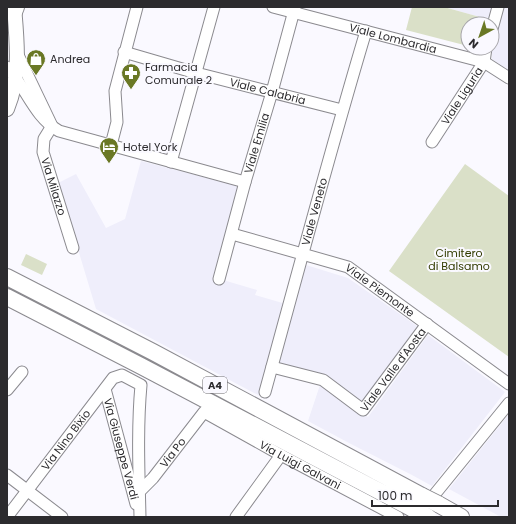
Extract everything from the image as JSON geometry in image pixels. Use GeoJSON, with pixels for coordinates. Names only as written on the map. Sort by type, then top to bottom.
{"type":"FeatureCollection","features":[{"type":"Feature","properties":{"kind":"highway","name":"A4"},"geometry":{"type":"LineString","coordinates":[[7,277],[153,352],[461,517]]}},
{"type":"Feature","properties":{"kind":"highway","name":"A4"},"geometry":{"type":"LineString","coordinates":[[7,297],[142,366],[415,513],[428,517]]}},
{"type":"Feature","properties":{"kind":"main road"},"geometry":{"type":"LineString","coordinates":[[7,109],[12,96],[12,81],[18,55],[15,9]]}},
{"type":"Feature","properties":{"kind":"street"},"geometry":{"type":"LineString","coordinates":[[110,145],[117,122],[115,90],[137,7]]}},
{"type":"Feature","properties":{"kind":"street"},"geometry":{"type":"LineString","coordinates":[[171,162],[214,7]]}},
{"type":"Feature","properties":{"kind":"street","name":"Viale Lombardia"},"geometry":{"type":"LineString","coordinates":[[273,7],[294,10],[366,31],[484,62],[509,78]]}},
{"type":"Feature","properties":{"kind":"street","name":"Viale Emilia"},"geometry":{"type":"LineString","coordinates":[[219,279],[294,10]]}},
{"type":"Feature","properties":{"kind":"street","name":"Viale Veneto"},"geometry":{"type":"LineString","coordinates":[[265,392],[342,110],[366,31]]}},
{"type":"Feature","properties":{"kind":"street","name":"Viale Calabria"},"geometry":{"type":"LineString","coordinates":[[124,52],[342,110]]}},
{"type":"Feature","properties":{"kind":"street"},"geometry":{"type":"LineString","coordinates":[[18,55],[52,126]]}},
{"type":"Feature","properties":{"kind":"street","name":"Viale Liguria"},"geometry":{"type":"LineString","coordinates":[[432,142],[484,62],[485,56]]}},
{"type":"Feature","properties":{"kind":"street"},"geometry":{"type":"LineString","coordinates":[[7,67],[12,81],[52,126],[65,134],[245,182]]}},
{"type":"Feature","properties":{"kind":"street","name":"Via Milazzo"},"geometry":{"type":"LineString","coordinates":[[52,126],[45,136],[43,152],[73,248]]}},
{"type":"Feature","properties":{"kind":"street","name":"Viale Piemonte"},"geometry":{"type":"LineString","coordinates":[[232,234],[348,268],[428,324],[509,384]]}},
{"type":"Feature","properties":{"kind":"street","name":"Viale Valle d'Aosta"},"geometry":{"type":"LineString","coordinates":[[272,367],[323,380],[363,410],[428,324]]}},
{"type":"Feature","properties":{"kind":"street"},"geometry":{"type":"LineString","coordinates":[[7,390],[22,372]]}},
{"type":"Feature","properties":{"kind":"street","name":"Via Giuseppe Verdi"},"geometry":{"type":"LineString","coordinates":[[122,375],[141,385],[138,436],[139,517],[105,389],[113,378],[122,375]]}},
{"type":"Feature","properties":{"kind":"street","name":"Via Nino Bixio"},"geometry":{"type":"LineString","coordinates":[[7,517],[105,389]]}},
{"type":"Feature","properties":{"kind":"street"},"geometry":{"type":"LineString","coordinates":[[415,513],[509,403]]}},
{"type":"Feature","properties":{"kind":"street","name":"Via Luigi Galvani"},"geometry":{"type":"LineString","coordinates":[[204,412],[398,517]]}},
{"type":"Feature","properties":{"kind":"street","name":"Via Po"},"geometry":{"type":"LineString","coordinates":[[139,492],[157,472],[204,412]]}},
{"type":"Feature","properties":{"kind":"street"},"geometry":{"type":"LineString","coordinates":[[236,517],[281,455]]}},
{"type":"Feature","properties":{"kind":"street"},"geometry":{"type":"LineString","coordinates":[[139,470],[148,476],[157,472]]}},
{"type":"Feature","properties":{"kind":"street"},"geometry":{"type":"LineString","coordinates":[[7,475],[62,517]]}},
{"type":"Feature","properties":{"kind":"shaded area"},"geometry":{"type":"Polygon","coordinates":[[[444,7],[509,7],[509,71],[492,59],[492,56],[500,56],[500,16],[476,16],[444,7]]]}},
{"type":"Feature","properties":{"kind":"shaded area"},"geometry":{"type":"Polygon","coordinates":[[[141,161],[238,186],[213,277],[257,290],[255,295],[286,304],[260,396],[96,309],[58,183],[76,174],[106,228],[125,219],[141,161]]]}},
{"type":"Feature","properties":{"kind":"shaded area"},"geometry":{"type":"Polygon","coordinates":[[[306,265],[348,278],[417,326],[362,404],[321,376],[279,363],[306,265]]]}},
{"type":"Feature","properties":{"kind":"shaded area"},"geometry":{"type":"Polygon","coordinates":[[[428,335],[505,392],[432,486],[308,421],[320,385],[368,417],[428,335]]]}},
{"type":"Feature","properties":{"kind":"shaded area"},"geometry":{"type":"Polygon","coordinates":[[[509,414],[509,517],[501,517],[449,489],[509,414]]]}},
{"type":"Feature","properties":{"kind":"green space"},"geometry":{"type":"Polygon","coordinates":[[[412,7],[444,7],[476,16],[460,16],[460,44],[406,30],[412,7]]]}},
{"type":"Feature","properties":{"kind":"green space","name":"Cimitero di Balsamo"},"geometry":{"type":"Polygon","coordinates":[[[465,164],[509,196],[509,357],[389,271],[465,164]]]}},
{"type":"Feature","properties":{"kind":"green space"},"geometry":{"type":"Polygon","coordinates":[[[26,254],[47,264],[42,275],[21,265],[26,254]]]}},
{"type":"Feature","properties":{"kind":"place","name":"Andrea"},"geometry":{"type":"Point","coordinates":[36,76]}},
{"type":"Feature","properties":{"kind":"place","name":"Farmacia Comunale 2"},"geometry":{"type":"Point","coordinates":[131,90]}},
{"type":"Feature","properties":{"kind":"place","name":"Hotel York"},"geometry":{"type":"Point","coordinates":[109,164]}}]}
